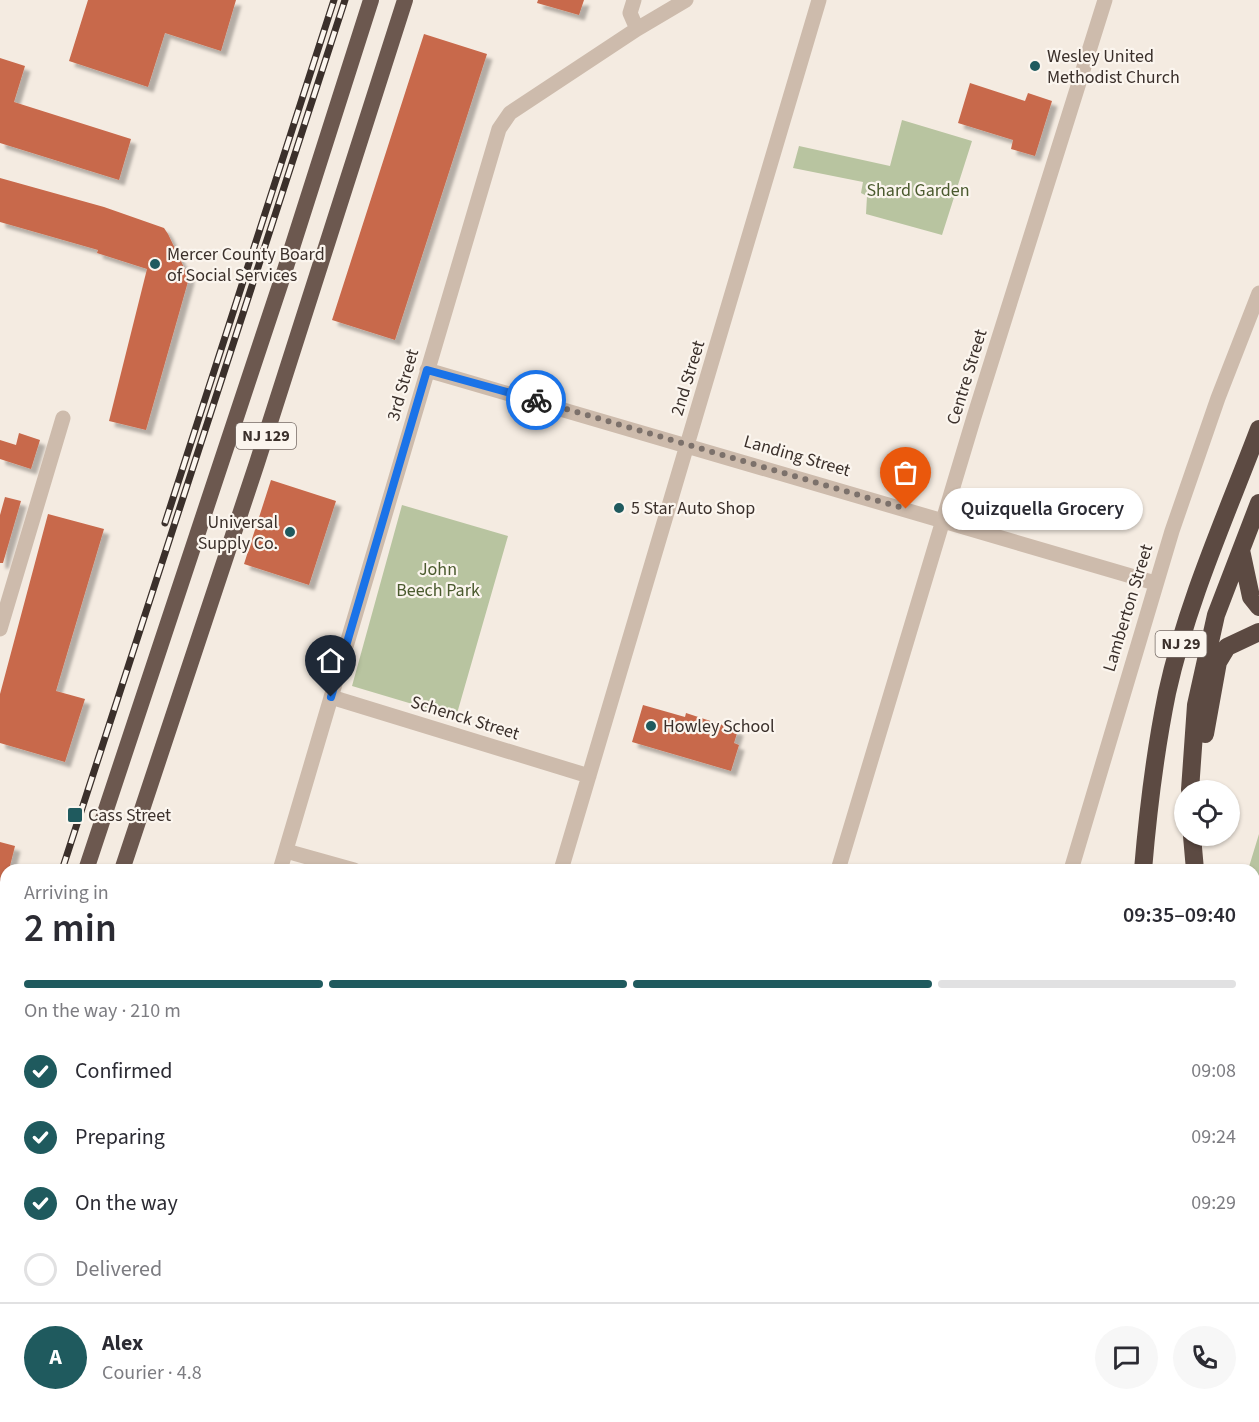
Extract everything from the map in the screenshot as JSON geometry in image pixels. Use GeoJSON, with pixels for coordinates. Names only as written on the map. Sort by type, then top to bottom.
{"type":"FeatureCollection","features":[{"type":"Feature","properties":{"kind":"highway","name":"NJ 129"},"geometry":{"type":"LineString","coordinates":[[88,864],[276,298],[371,0]]}},
{"type":"Feature","properties":{"kind":"highway","name":"NJ 129"},"geometry":{"type":"LineString","coordinates":[[124,864],[257,463],[405,0]]}},
{"type":"Feature","properties":{"kind":"highway","name":"NJ 29"},"geometry":{"type":"LineString","coordinates":[[1144,864],[1150,789],[1168,691],[1193,603],[1259,429]]}},
{"type":"Feature","properties":{"kind":"highway","name":"NJ 29"},"geometry":{"type":"LineString","coordinates":[[1190,780],[1196,705],[1213,626],[1259,502]]}},
{"type":"Feature","properties":{"kind":"highway"},"geometry":{"type":"LineString","coordinates":[[1241,550],[1251,597],[1259,607]]}},
{"type":"Feature","properties":{"kind":"highway"},"geometry":{"type":"LineString","coordinates":[[1191,780],[1204,739],[1218,662],[1227,647],[1259,632]]}},
{"type":"Feature","properties":{"kind":"highway"},"geometry":{"type":"LineString","coordinates":[[1193,846],[1194,864]]}},
{"type":"Feature","properties":{"kind":"street"},"geometry":{"type":"LineString","coordinates":[[634,0],[630,13],[637,29]]}},
{"type":"Feature","properties":{"kind":"street","name":"3rd Street"},"geometry":{"type":"LineString","coordinates":[[282,864],[427,370],[504,121],[510,113],[637,29],[686,0]]}},
{"type":"Feature","properties":{"kind":"street","name":"2nd Street"},"geometry":{"type":"LineString","coordinates":[[563,864],[819,0]]}},
{"type":"Feature","properties":{"kind":"street","name":"Centre Street"},"geometry":{"type":"LineString","coordinates":[[840,864],[1105,0]]}},
{"type":"Feature","properties":{"kind":"street","name":"Lamberton Street"},"geometry":{"type":"LineString","coordinates":[[1073,864],[1155,583],[1218,398],[1259,293]]}},
{"type":"Feature","properties":{"kind":"street","name":"Landing Street"},"geometry":{"type":"LineString","coordinates":[[427,370],[1155,583]]}},
{"type":"Feature","properties":{"kind":"street"},"geometry":{"type":"LineString","coordinates":[[0,629],[4,598],[63,418]]}},
{"type":"Feature","properties":{"kind":"street","name":"Schenck Street"},"geometry":{"type":"LineString","coordinates":[[331,697],[589,776]]}},
{"type":"Feature","properties":{"kind":"street"},"geometry":{"type":"LineString","coordinates":[[286,851],[333,864]]}},
{"type":"Feature","properties":{"kind":"green space","name":"Shard Garden"},"geometry":{"type":"Polygon","coordinates":[[[902,120],[972,141],[942,235],[866,214],[867,196],[861,193],[863,182],[793,168],[799,146],[890,166],[902,120]]]}},
{"type":"Feature","properties":{"kind":"green space","name":"John Beech Park"},"geometry":{"type":"Polygon","coordinates":[[[402,505],[508,536],[456,717],[352,686],[402,505]]]}},
{"type":"Feature","properties":{"kind":"green space"},"geometry":{"type":"Polygon","coordinates":[[[1259,834],[1259,864],[1250,864],[1259,834]]]}},
{"type":"Feature","properties":{"kind":"building"},"geometry":{"type":"Polygon","coordinates":[[[88,0],[236,0],[221,51],[165,33],[148,87],[69,61],[88,0]]]}},
{"type":"Feature","properties":{"kind":"building"},"geometry":{"type":"Polygon","coordinates":[[[538,0],[584,0],[579,15],[537,3],[538,0]]]}},
{"type":"Feature","properties":{"kind":"building"},"geometry":{"type":"Polygon","coordinates":[[[424,34],[487,54],[395,340],[332,320],[424,34]]]}},
{"type":"Feature","properties":{"kind":"building"},"geometry":{"type":"Polygon","coordinates":[[[0,58],[25,66],[14,102],[131,139],[119,180],[0,143],[0,58]]]}},
{"type":"Feature","properties":{"kind":"building"},"geometry":{"type":"Polygon","coordinates":[[[970,83],[1025,101],[1028,93],[1052,101],[1035,156],[1011,149],[1013,140],[958,123],[970,83]]]}},
{"type":"Feature","properties":{"kind":"building"},"geometry":{"type":"Polygon","coordinates":[[[0,178],[104,207],[164,228],[168,234],[189,278],[146,430],[109,421],[147,269],[97,253],[98,250],[0,222],[0,178]]]}},
{"type":"Feature","properties":{"kind":"building"},"geometry":{"type":"Polygon","coordinates":[[[19,433],[40,440],[31,469],[0,459],[0,440],[16,445],[19,433]]]}},
{"type":"Feature","properties":{"kind":"building","name":"Universal Supply Co."},"geometry":{"type":"Polygon","coordinates":[[[271,480],[336,501],[309,585],[244,564],[271,480]]]}},
{"type":"Feature","properties":{"kind":"building"},"geometry":{"type":"Polygon","coordinates":[[[5,497],[21,501],[3,563],[0,563],[0,515],[5,497]]]}},
{"type":"Feature","properties":{"kind":"building"},"geometry":{"type":"Polygon","coordinates":[[[48,514],[104,529],[56,691],[85,699],[65,762],[0,743],[0,694],[48,514]]]}},
{"type":"Feature","properties":{"kind":"building"},"geometry":{"type":"Polygon","coordinates":[[[643,705],[685,717],[686,713],[738,730],[734,743],[739,745],[731,771],[632,742],[643,705]]]}},
{"type":"Feature","properties":{"kind":"building"},"geometry":{"type":"Polygon","coordinates":[[[0,842],[15,846],[10,864],[0,864],[0,842]]]}},
{"type":"Feature","properties":{"kind":"railway"},"geometry":{"type":"LineString","coordinates":[[165,523],[334,0]]}},
{"type":"Feature","properties":{"kind":"railway"},"geometry":{"type":"LineString","coordinates":[[64,864],[345,0]]}},
{"type":"Feature","properties":{"kind":"way so far"},"geometry":{"type":"LineString","coordinates":[[536,400],[906,509]]}},
{"type":"Feature","properties":{"kind":"place","name":"Wesley United Methodist Church"},"geometry":{"type":"Point","coordinates":[1035,66]}},
{"type":"Feature","properties":{"kind":"place","name":"Mercer County Board of Social Services"},"geometry":{"type":"Point","coordinates":[155,264]}},
{"type":"Feature","properties":{"kind":"place","name":"5 Star Auto Shop"},"geometry":{"type":"Point","coordinates":[619,508]}},
{"type":"Feature","properties":{"kind":"place","name":"Quizquella Grocery"},"geometry":{"type":"Point","coordinates":[906,509]}},
{"type":"Feature","properties":{"kind":"place","name":"Universal Supply Co."},"geometry":{"type":"Point","coordinates":[290,532]}},
{"type":"Feature","properties":{"kind":"place","name":"Howley School"},"geometry":{"type":"Point","coordinates":[651,726]}},
{"type":"Feature","properties":{"kind":"place","name":"Cass Street"},"geometry":{"type":"Point","coordinates":[75,815]}},
{"type":"Feature","properties":{"kind":"route"},"geometry":{"type":"LineString","coordinates":[[331,697],[391,500],[427,370],[536,400]]}}]}
